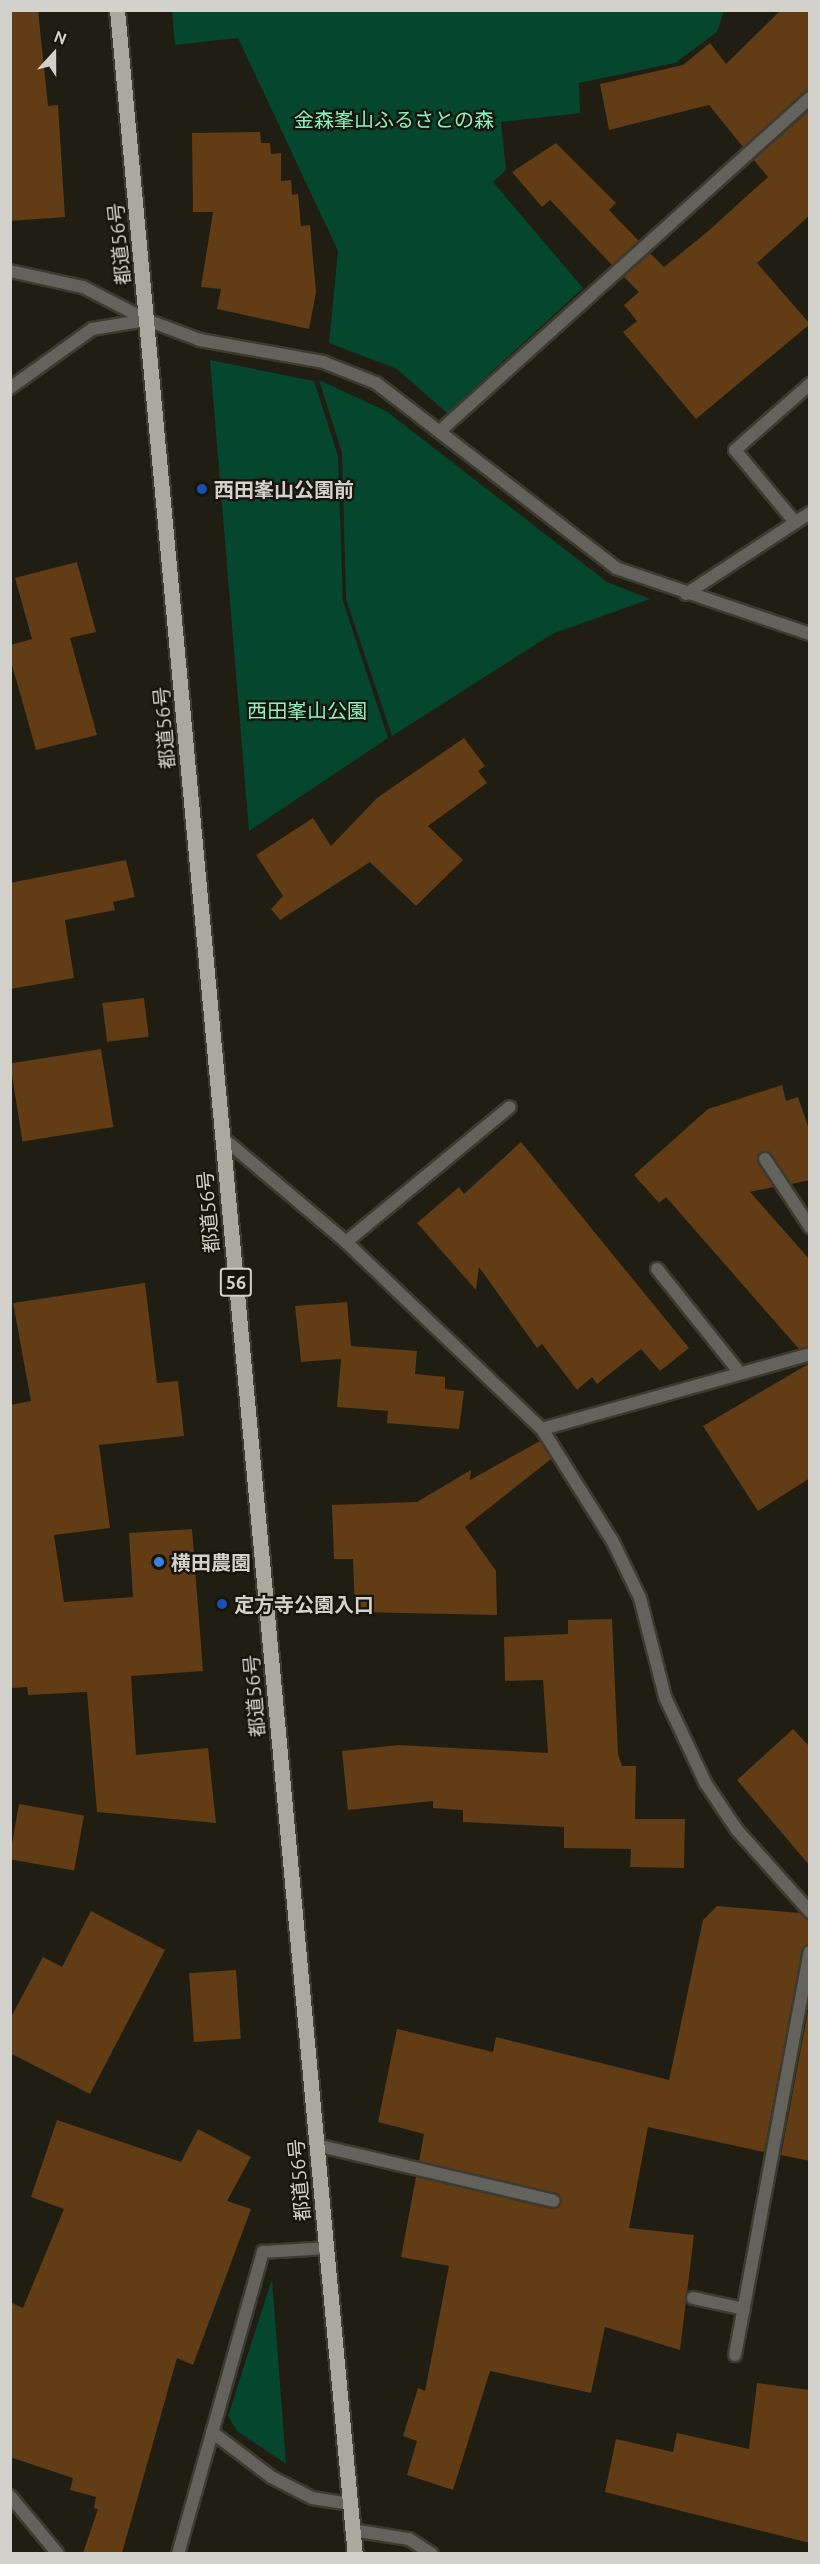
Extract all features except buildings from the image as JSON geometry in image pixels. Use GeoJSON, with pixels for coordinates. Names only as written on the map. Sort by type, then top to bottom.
{"type":"FeatureCollection","features":[{"type":"Feature","properties":{"kind":"main road","name":"都道56号"},"geometry":{"type":"LineString","coordinates":[[117,10],[355,2553]]}},
{"type":"Feature","properties":{"kind":"street"},"geometry":{"type":"LineString","coordinates":[[440,431],[810,98]]}},
{"type":"Feature","properties":{"kind":"street"},"geometry":{"type":"LineString","coordinates":[[10,271],[83,287],[147,320],[201,340],[323,362],[376,383],[616,568],[686,594],[810,634]]}},
{"type":"Feature","properties":{"kind":"street"},"geometry":{"type":"LineString","coordinates":[[10,388],[92,329],[147,320]]}},
{"type":"Feature","properties":{"kind":"street"},"geometry":{"type":"LineString","coordinates":[[794,521],[735,450],[810,384]]}},
{"type":"Feature","properties":{"kind":"street"},"geometry":{"type":"LineString","coordinates":[[686,594],[794,521],[810,513]]}},
{"type":"Feature","properties":{"kind":"street"},"geometry":{"type":"LineString","coordinates":[[346,1242],[510,1107]]}},
{"type":"Feature","properties":{"kind":"street"},"geometry":{"type":"LineString","coordinates":[[223,1138],[346,1242],[542,1429],[612,1540],[640,1598],[665,1697],[706,1784],[737,1830],[810,1912]]}},
{"type":"Feature","properties":{"kind":"street"},"geometry":{"type":"LineString","coordinates":[[765,1159],[810,1227]]}},
{"type":"Feature","properties":{"kind":"street"},"geometry":{"type":"LineString","coordinates":[[657,1269],[740,1373]]}},
{"type":"Feature","properties":{"kind":"street"},"geometry":{"type":"LineString","coordinates":[[542,1429],[810,1354]]}},
{"type":"Feature","properties":{"kind":"street"},"geometry":{"type":"LineString","coordinates":[[735,2355],[810,1952]]}},
{"type":"Feature","properties":{"kind":"street"},"geometry":{"type":"LineString","coordinates":[[316,2145],[554,2201]]}},
{"type":"Feature","properties":{"kind":"street"},"geometry":{"type":"LineString","coordinates":[[178,2553],[263,2252],[326,2248]]}},
{"type":"Feature","properties":{"kind":"street"},"geometry":{"type":"LineString","coordinates":[[693,2298],[744,2309]]}},
{"type":"Feature","properties":{"kind":"street"},"geometry":{"type":"LineString","coordinates":[[212,2432],[271,2477],[312,2498],[350,2504]]}},
{"type":"Feature","properties":{"kind":"street"},"geometry":{"type":"LineString","coordinates":[[10,2496],[58,2553]]}},
{"type":"Feature","properties":{"kind":"street"},"geometry":{"type":"LineString","coordinates":[[352,2530],[409,2539],[432,2553]]}},
{"type":"Feature","properties":{"kind":"green space","name":"金森峯山ふるさとの森"},"geometry":{"type":"Polygon","coordinates":[[[172,10],[724,11],[717,32],[675,63],[579,83],[580,113],[501,122],[506,170],[493,182],[583,288],[447,413],[397,369],[329,343],[338,251],[238,38],[175,45],[172,10]]]}},
{"type":"Feature","properties":{"kind":"green space","name":"西田峯山公園"},"geometry":{"type":"Polygon","coordinates":[[[210,360],[314,381],[338,456],[343,601],[388,738],[249,831],[210,360]]]}},
{"type":"Feature","properties":{"kind":"green space"},"geometry":{"type":"Polygon","coordinates":[[[319,380],[386,411],[607,582],[650,599],[552,634],[392,736],[346,599],[342,453],[319,380]]]}},
{"type":"Feature","properties":{"kind":"green space"},"geometry":{"type":"Polygon","coordinates":[[[272,2279],[286,2464],[237,2431],[228,2416],[272,2279]]]}},
{"type":"Feature","properties":{"kind":"place","name":"西田峯山公園前"},"geometry":{"type":"Point","coordinates":[202,489]}},
{"type":"Feature","properties":{"kind":"place","name":"横田農園"},"geometry":{"type":"Point","coordinates":[159,1562]}},
{"type":"Feature","properties":{"kind":"place","name":"定方寺公園入口"},"geometry":{"type":"Point","coordinates":[222,1604]}}]}
